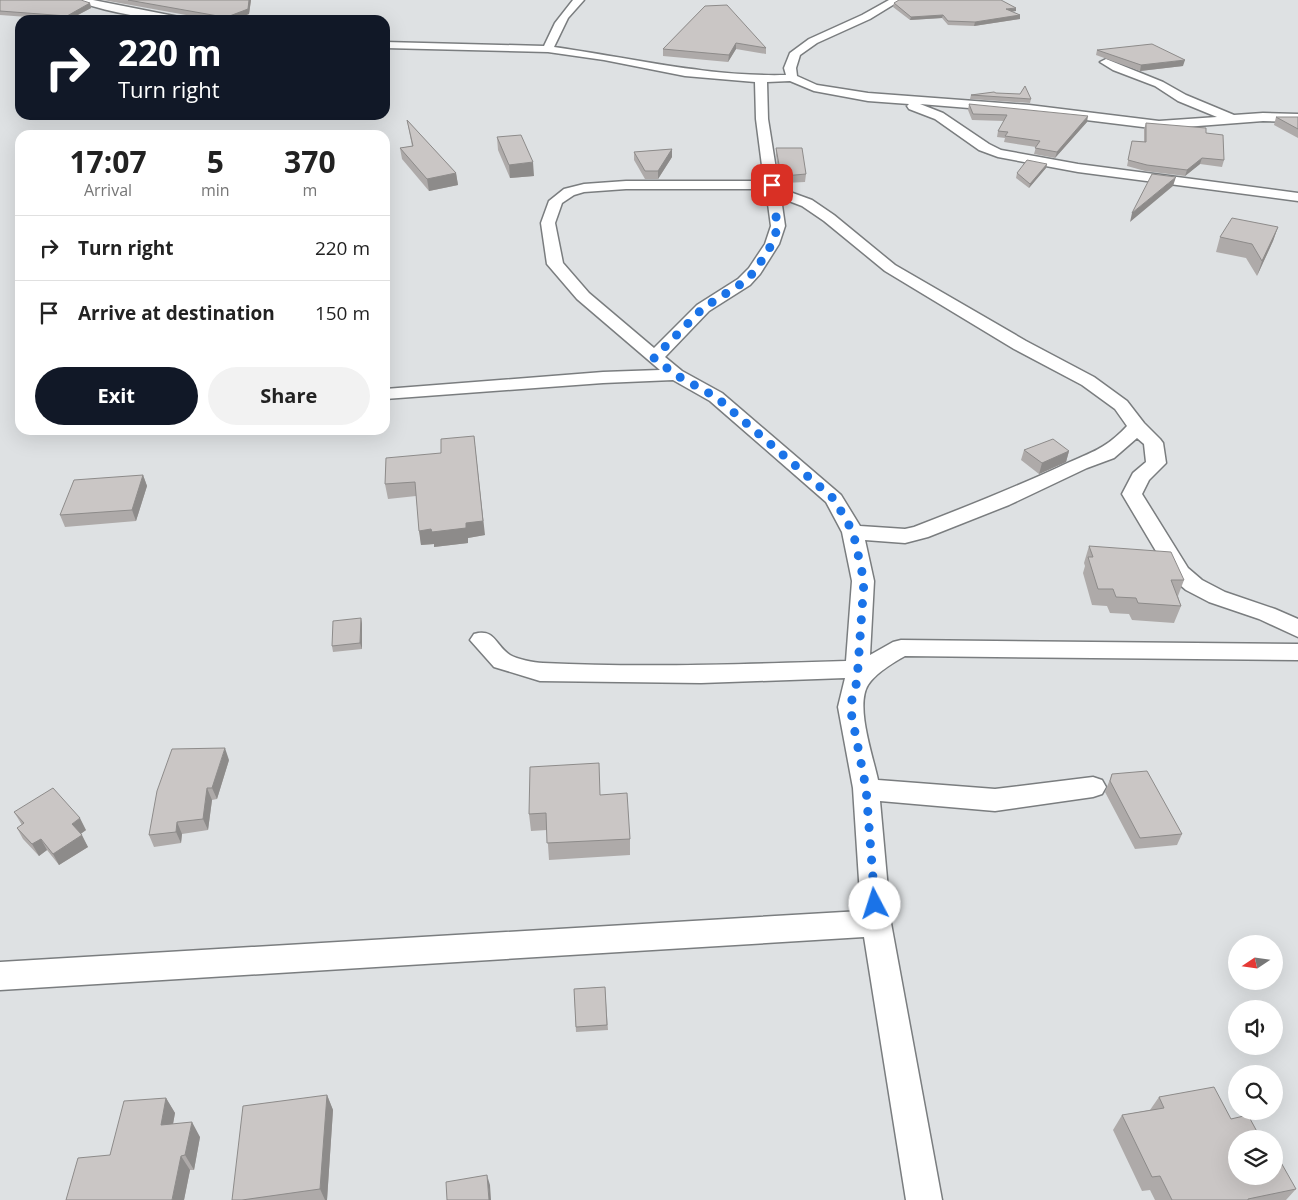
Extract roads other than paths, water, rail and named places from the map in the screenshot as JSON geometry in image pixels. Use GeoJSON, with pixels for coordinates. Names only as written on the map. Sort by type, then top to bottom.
{"type":"FeatureCollection","features":[{"type":"Feature","properties":{"kind":"street"},"geometry":{"type":"LineString","coordinates":[[83,0],[104,7],[165,15]]}},
{"type":"Feature","properties":{"kind":"street"},"geometry":{"type":"LineString","coordinates":[[548,49],[556,26],[568,10],[579,0]]}},
{"type":"Feature","properties":{"kind":"street"},"geometry":{"type":"LineString","coordinates":[[792,78],[790,68],[795,53],[813,41],[866,17],[896,0]]}},
{"type":"Feature","properties":{"kind":"street"},"geometry":{"type":"LineString","coordinates":[[390,45],[499,50],[548,49],[604,57],[685,73],[761,79],[792,78],[826,91],[896,100],[938,116],[960,128],[984,147],[998,153],[1078,168],[1298,197]]}},
{"type":"Feature","properties":{"kind":"street"},"geometry":{"type":"LineString","coordinates":[[1106,62],[1159,84],[1182,98],[1231,119]]}},
{"type":"Feature","properties":{"kind":"street"},"geometry":{"type":"LineString","coordinates":[[654,358],[703,308],[744,282],[755,271],[772,244],[778,226],[762,119],[761,79]]}},
{"type":"Feature","properties":{"kind":"street"},"geometry":{"type":"LineString","coordinates":[[868,97],[1029,109],[1159,125],[1180,125],[1269,116],[1298,118]]}},
{"type":"Feature","properties":{"kind":"street"},"geometry":{"type":"LineString","coordinates":[[924,1200],[876,923],[866,788],[850,707],[857,675],[864,581],[853,532],[834,499],[716,397],[676,375],[583,296],[555,264],[548,223],[556,201],[569,192],[584,188],[626,185],[772,188],[807,203],[829,218],[890,268],[1020,345],[1088,381],[1121,405],[1137,427],[1152,442],[1156,463],[1140,478],[1132,494],[1180,574],[1194,585],[1217,597],[1267,614],[1298,629]]}},
{"type":"Feature","properties":{"kind":"street"},"geometry":{"type":"LineString","coordinates":[[390,394],[437,392],[465,387],[633,375],[676,375]]}},
{"type":"Feature","properties":{"kind":"street"},"geometry":{"type":"LineString","coordinates":[[853,532],[905,536],[921,532],[1002,501],[1080,464],[1107,454],[1124,441],[1137,427]]}},
{"type":"Feature","properties":{"kind":"street"},"geometry":{"type":"LineString","coordinates":[[482,640],[502,661],[540,672],[857,675],[901,648],[1298,652]]}},
{"type":"Feature","properties":{"kind":"street"},"geometry":{"type":"LineString","coordinates":[[866,788],[995,800],[1093,787]]}},
{"type":"Feature","properties":{"kind":"street"},"geometry":{"type":"LineString","coordinates":[[0,976],[876,923]]}}]}
